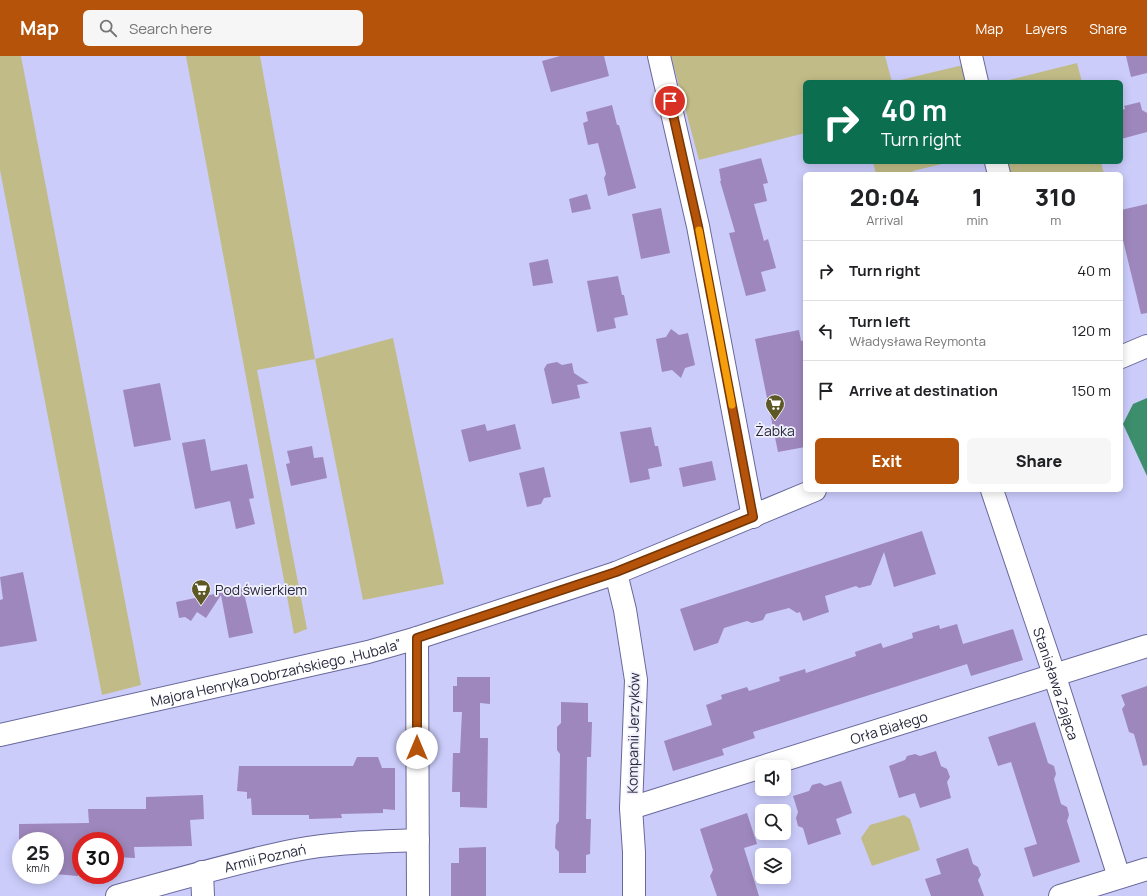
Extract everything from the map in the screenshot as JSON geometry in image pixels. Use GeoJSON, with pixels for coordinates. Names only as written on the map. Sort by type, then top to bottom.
{"type":"FeatureCollection","features":[{"type":"Feature","properties":{"kind":"street"},"geometry":{"type":"LineString","coordinates":[[659,56],[698,226],[753,517]]}},
{"type":"Feature","properties":{"kind":"street"},"geometry":{"type":"LineString","coordinates":[[971,56],[977,80]]}},
{"type":"Feature","properties":{"kind":"street"},"geometry":{"type":"LineString","coordinates":[[1123,357],[1147,346]]}},
{"type":"Feature","properties":{"kind":"street","name":"Majora Henryka Dobrzańskiego „Hubala”"},"geometry":{"type":"LineString","coordinates":[[0,735],[368,652],[417,638],[616,572],[753,517],[810,492]]}},
{"type":"Feature","properties":{"kind":"street","name":"Stanisława Zająca"},"geometry":{"type":"LineString","coordinates":[[993,492],[1054,674],[1118,877]]}},
{"type":"Feature","properties":{"kind":"street","name":"Kompanii Jerzyków"},"geometry":{"type":"LineString","coordinates":[[616,572],[625,610],[636,680],[631,808],[634,852],[634,896]]}},
{"type":"Feature","properties":{"kind":"street"},"geometry":{"type":"LineString","coordinates":[[417,638],[418,896]]}},
{"type":"Feature","properties":{"kind":"street","name":"Orła Białego"},"geometry":{"type":"LineString","coordinates":[[631,808],[1147,646]]}},
{"type":"Feature","properties":{"kind":"street","name":"Armii Poznań"},"geometry":{"type":"LineString","coordinates":[[117,896],[202,872],[297,850],[348,844],[418,840]]}},
{"type":"Feature","properties":{"kind":"street"},"geometry":{"type":"LineString","coordinates":[[1060,896],[1147,869]]}},
{"type":"Feature","properties":{"kind":"street"},"geometry":{"type":"LineString","coordinates":[[202,872],[203,896]]}},
{"type":"Feature","properties":{"kind":"shaded area"},"geometry":{"type":"Polygon","coordinates":[[[0,56],[21,56],[141,685],[102,695],[0,170],[0,56]]]}},
{"type":"Feature","properties":{"kind":"shaded area"},"geometry":{"type":"Polygon","coordinates":[[[186,56],[260,56],[315,359],[257,370],[307,629],[294,634],[186,56]]]}},
{"type":"Feature","properties":{"kind":"shaded area"},"geometry":{"type":"Polygon","coordinates":[[[671,56],[885,56],[891,80],[803,80],[803,134],[699,160],[671,56]]]}},
{"type":"Feature","properties":{"kind":"shaded area"},"geometry":{"type":"Polygon","coordinates":[[[1077,63],[1081,80],[1009,80],[1077,63]]]}},
{"type":"Feature","properties":{"kind":"shaded area"},"geometry":{"type":"Polygon","coordinates":[[[963,65],[967,80],[900,80],[963,65]]]}},
{"type":"Feature","properties":{"kind":"shaded area"},"geometry":{"type":"Polygon","coordinates":[[[874,164],[942,164],[913,172],[876,172],[874,164]]]}},
{"type":"Feature","properties":{"kind":"shaded area"},"geometry":{"type":"Polygon","coordinates":[[[1002,164],[1102,164],[1104,172],[1004,172],[1002,164]]]}},
{"type":"Feature","properties":{"kind":"shaded area"},"geometry":{"type":"Polygon","coordinates":[[[393,338],[444,584],[363,600],[315,359],[393,338]]]}},
{"type":"Feature","properties":{"kind":"shaded area"},"geometry":{"type":"Polygon","coordinates":[[[1147,398],[1147,476],[1123,424],[1133,404],[1147,398]]]}},
{"type":"Feature","properties":{"kind":"shaded area"},"geometry":{"type":"Polygon","coordinates":[[[904,815],[910,819],[920,850],[872,866],[861,838],[870,825],[904,815]]]}},
{"type":"Feature","properties":{"kind":"building"},"geometry":{"type":"Polygon","coordinates":[[[560,56],[604,56],[609,76],[551,92],[542,61],[560,56]]]}},
{"type":"Feature","properties":{"kind":"building"},"geometry":{"type":"Polygon","coordinates":[[[1126,56],[1147,56],[1147,73],[1131,77],[1126,56]]]}},
{"type":"Feature","properties":{"kind":"building"},"geometry":{"type":"Polygon","coordinates":[[[1140,102],[1142,110],[1147,113],[1147,132],[1123,138],[1124,106],[1140,102]]]}},
{"type":"Feature","properties":{"kind":"building"},"geometry":{"type":"Polygon","coordinates":[[[612,105],[636,188],[608,196],[604,178],[606,174],[598,143],[588,145],[583,123],[588,121],[586,112],[612,105]]]}},
{"type":"Feature","properties":{"kind":"building"},"geometry":{"type":"Polygon","coordinates":[[[761,158],[768,183],[763,184],[767,201],[754,204],[764,241],[768,239],[776,268],[761,272],[766,291],[746,296],[729,233],[735,232],[720,181],[719,169],[761,158]]]}},
{"type":"Feature","properties":{"kind":"building"},"geometry":{"type":"Polygon","coordinates":[[[587,194],[591,209],[572,213],[569,199],[587,194]]]}},
{"type":"Feature","properties":{"kind":"building"},"geometry":{"type":"Polygon","coordinates":[[[1147,204],[1147,313],[1141,314],[1123,240],[1123,210],[1147,204]]]}},
{"type":"Feature","properties":{"kind":"building"},"geometry":{"type":"Polygon","coordinates":[[[661,208],[670,253],[641,259],[632,214],[661,208]]]}},
{"type":"Feature","properties":{"kind":"building"},"geometry":{"type":"Polygon","coordinates":[[[548,259],[553,283],[533,286],[529,263],[548,259]]]}},
{"type":"Feature","properties":{"kind":"building"},"geometry":{"type":"Polygon","coordinates":[[[618,276],[628,315],[614,318],[616,328],[597,332],[587,281],[618,276]]]}},
{"type":"Feature","properties":{"kind":"building"},"geometry":{"type":"Polygon","coordinates":[[[671,329],[679,335],[688,333],[695,365],[685,368],[681,378],[672,370],[662,372],[656,339],[666,337],[671,329]]]}},
{"type":"Feature","properties":{"kind":"building"},"geometry":{"type":"Polygon","coordinates":[[[799,330],[801,341],[803,340],[803,447],[778,452],[755,339],[799,330]]]}},
{"type":"Feature","properties":{"kind":"building"},"geometry":{"type":"Polygon","coordinates":[[[557,362],[562,365],[572,363],[574,373],[589,383],[577,385],[580,398],[552,404],[544,369],[547,364],[557,362]]]}},
{"type":"Feature","properties":{"kind":"building"},"geometry":{"type":"Polygon","coordinates":[[[160,383],[171,440],[134,447],[123,390],[160,383]]]}},
{"type":"Feature","properties":{"kind":"building"},"geometry":{"type":"Polygon","coordinates":[[[485,424],[487,431],[515,424],[521,449],[469,462],[461,430],[485,424]]]}},
{"type":"Feature","properties":{"kind":"building"},"geometry":{"type":"Polygon","coordinates":[[[651,427],[655,446],[658,446],[662,466],[648,469],[650,479],[630,483],[620,432],[651,427]]]}},
{"type":"Feature","properties":{"kind":"building"},"geometry":{"type":"Polygon","coordinates":[[[205,439],[211,471],[247,464],[254,498],[249,499],[255,524],[236,529],[230,501],[195,509],[182,443],[205,439]]]}},
{"type":"Feature","properties":{"kind":"building"},"geometry":{"type":"Polygon","coordinates":[[[312,446],[314,458],[323,457],[327,478],[291,486],[286,464],[290,463],[287,451],[312,446]]]}},
{"type":"Feature","properties":{"kind":"building"},"geometry":{"type":"Polygon","coordinates":[[[712,461],[716,480],[683,487],[679,468],[712,461]]]}},
{"type":"Feature","properties":{"kind":"building"},"geometry":{"type":"Polygon","coordinates":[[[544,467],[551,497],[544,498],[541,504],[527,507],[519,473],[544,467]]]}},
{"type":"Feature","properties":{"kind":"building"},"geometry":{"type":"Polygon","coordinates":[[[922,531],[936,574],[894,587],[884,552],[871,585],[859,588],[856,586],[825,596],[829,612],[803,621],[800,612],[797,613],[789,608],[766,614],[763,620],[752,623],[747,621],[724,628],[718,643],[694,651],[680,609],[922,531]]]}},
{"type":"Feature","properties":{"kind":"building"},"geometry":{"type":"Polygon","coordinates":[[[23,572],[37,641],[0,647],[0,600],[3,599],[0,577],[23,572]]]}},
{"type":"Feature","properties":{"kind":"building"},"geometry":{"type":"Polygon","coordinates":[[[243,588],[253,633],[229,638],[221,595],[206,618],[197,612],[191,621],[185,617],[179,618],[176,602],[243,588]]]}},
{"type":"Feature","properties":{"kind":"building"},"geometry":{"type":"Polygon","coordinates":[[[957,624],[963,644],[1013,629],[1023,660],[971,676],[967,664],[753,732],[755,738],[722,749],[724,755],[673,771],[664,741],[712,725],[706,705],[722,699],[721,695],[747,687],[749,691],[780,681],[779,677],[805,669],[806,673],[856,656],[855,652],[881,643],[883,648],[913,638],[912,633],[939,625],[940,629],[957,624]]]}},
{"type":"Feature","properties":{"kind":"building"},"geometry":{"type":"Polygon","coordinates":[[[457,677],[490,677],[490,704],[480,703],[480,738],[488,738],[487,808],[460,807],[460,792],[452,792],[453,753],[460,753],[462,712],[453,712],[453,686],[457,686],[457,677]]]}},
{"type":"Feature","properties":{"kind":"building"},"geometry":{"type":"Polygon","coordinates":[[[1147,686],[1147,765],[1143,766],[1134,734],[1129,732],[1122,709],[1125,705],[1121,695],[1147,686]]]}},
{"type":"Feature","properties":{"kind":"building"},"geometry":{"type":"Polygon","coordinates":[[[561,702],[588,703],[588,722],[592,722],[591,757],[587,757],[586,819],[591,819],[590,854],[586,855],[586,873],[559,873],[559,852],[555,848],[556,825],[559,821],[560,754],[557,750],[557,727],[561,723],[561,702]]]}},
{"type":"Feature","properties":{"kind":"building"},"geometry":{"type":"Polygon","coordinates":[[[1035,722],[1048,763],[1054,766],[1056,774],[1054,779],[1061,804],[1067,807],[1069,815],[1067,821],[1080,862],[1033,877],[1024,848],[1037,844],[1011,762],[998,766],[988,737],[1035,722]]]}},
{"type":"Feature","properties":{"kind":"building"},"geometry":{"type":"Polygon","coordinates":[[[936,751],[941,766],[947,769],[950,777],[947,782],[951,798],[920,808],[915,793],[899,798],[889,766],[905,760],[907,756],[915,754],[920,756],[936,751]]]}},
{"type":"Feature","properties":{"kind":"building"},"geometry":{"type":"Polygon","coordinates":[[[357,757],[378,757],[382,768],[395,768],[395,810],[383,809],[383,813],[341,814],[342,818],[309,819],[309,815],[252,815],[251,798],[247,799],[247,792],[237,791],[239,766],[353,766],[357,757]]]}},
{"type":"Feature","properties":{"kind":"building"},"geometry":{"type":"Polygon","coordinates":[[[841,781],[852,813],[836,819],[841,834],[808,845],[803,828],[798,826],[796,818],[798,812],[793,796],[809,791],[812,785],[820,783],[825,786],[841,781]]]}},
{"type":"Feature","properties":{"kind":"building"},"geometry":{"type":"Polygon","coordinates":[[[203,795],[204,819],[190,820],[192,846],[134,847],[135,858],[124,857],[124,832],[72,832],[72,875],[64,875],[64,832],[19,832],[19,824],[89,823],[88,809],[146,809],[146,797],[203,795]]]}},
{"type":"Feature","properties":{"kind":"building"},"geometry":{"type":"Polygon","coordinates":[[[747,813],[757,844],[744,848],[759,896],[717,896],[710,876],[713,870],[700,829],[747,813]]]}},
{"type":"Feature","properties":{"kind":"building"},"geometry":{"type":"Polygon","coordinates":[[[486,847],[486,896],[451,896],[451,863],[459,863],[459,848],[486,847]]]}},
{"type":"Feature","properties":{"kind":"building"},"geometry":{"type":"Polygon","coordinates":[[[968,848],[973,864],[978,867],[981,875],[978,880],[984,896],[931,896],[925,879],[941,874],[936,859],[968,848]]]}},
{"type":"Feature","properties":{"kind":"slow traffic"},"geometry":{"type":"LineString","coordinates":[[699,230],[732,405]]}},
{"type":"Feature","properties":{"kind":"place","name":"Żabka"},"geometry":{"type":"Point","coordinates":[775,421]}},
{"type":"Feature","properties":{"kind":"place","name":"Pod świerkiem"},"geometry":{"type":"Point","coordinates":[201,606]}},
{"type":"Feature","properties":{"kind":"route"},"geometry":{"type":"LineString","coordinates":[[417,748],[417,638],[616,572],[753,517],[698,226],[670,101]]}}]}
